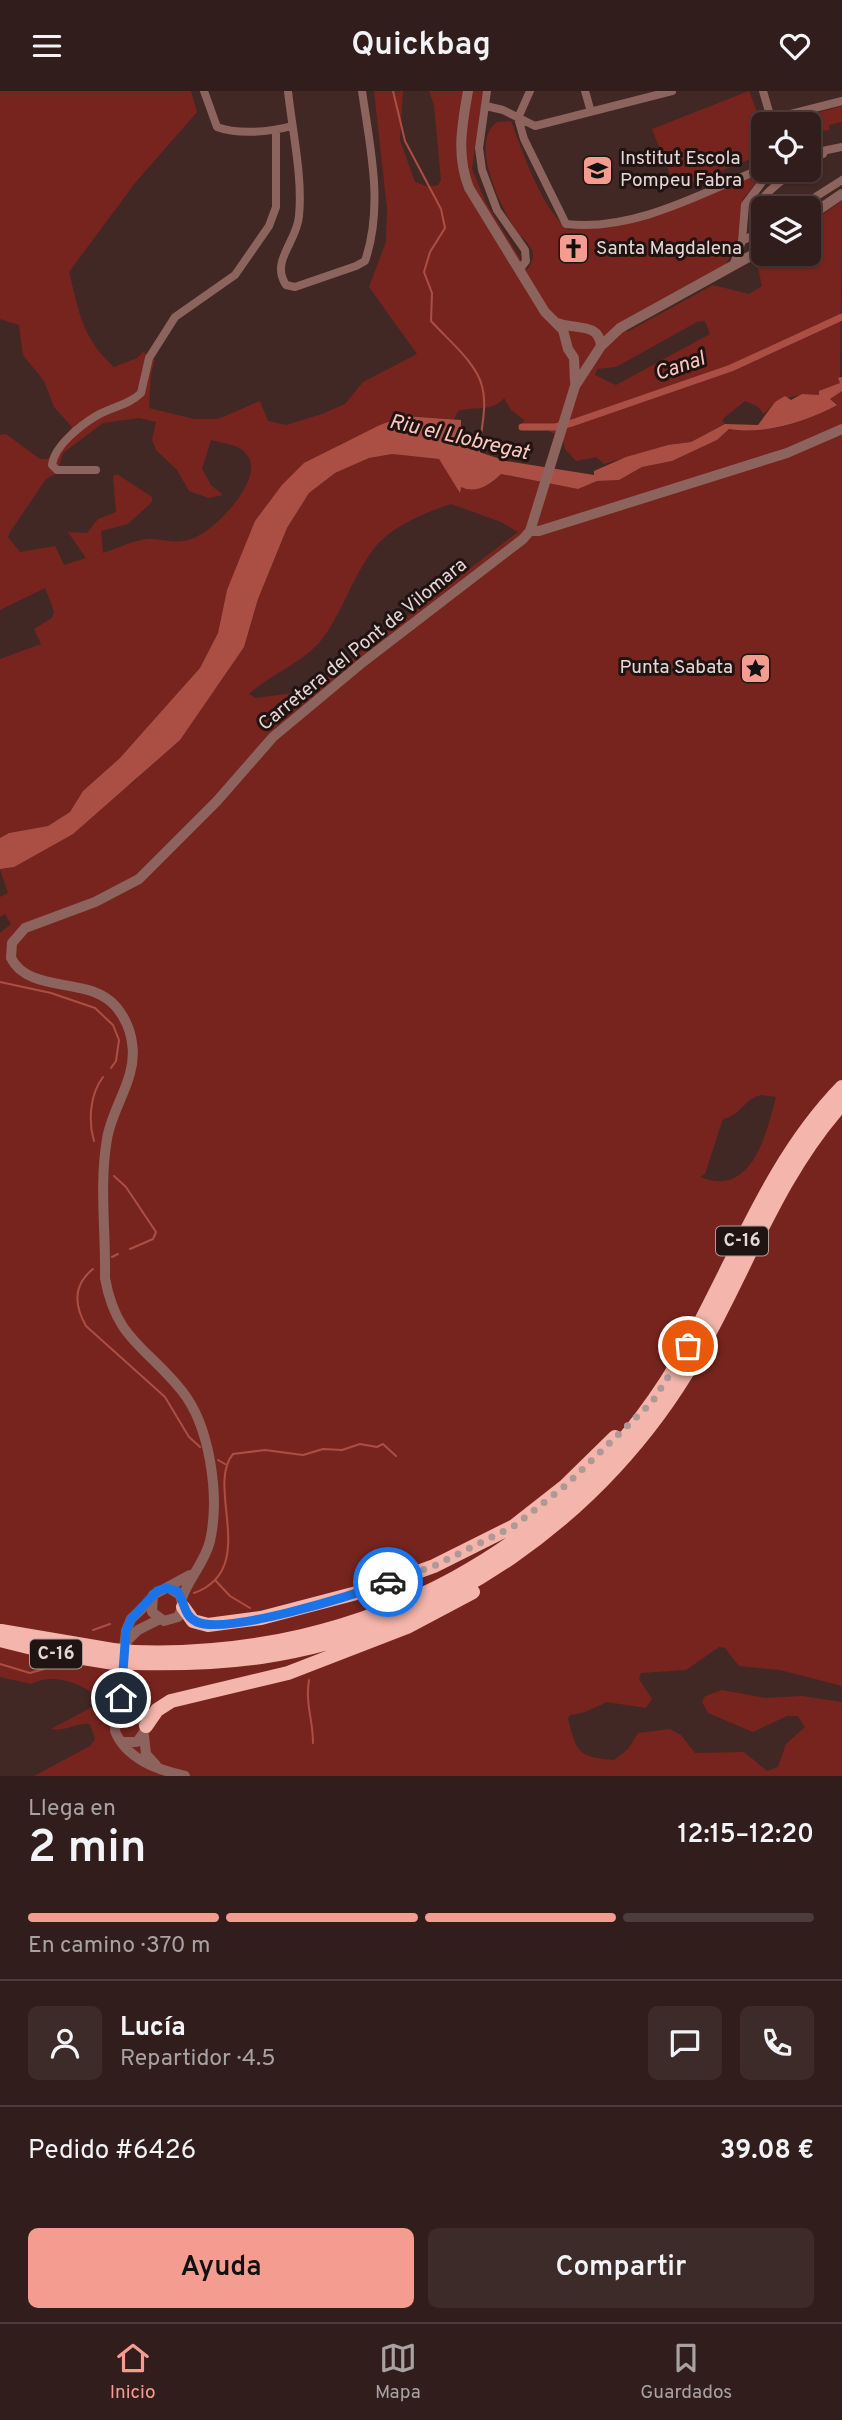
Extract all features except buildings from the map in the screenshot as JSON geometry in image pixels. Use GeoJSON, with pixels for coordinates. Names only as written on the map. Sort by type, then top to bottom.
{"type":"FeatureCollection","features":[{"type":"Feature","properties":{"kind":"highway","name":"C-16"},"geometry":{"type":"LineString","coordinates":[[0,1640],[52,1653],[124,1654],[190,1654],[285,1641],[375,1616],[425,1594],[509,1545],[556,1509],[622,1443],[652,1402],[688,1346],[769,1185],[805,1130],[842,1087]]}},
{"type":"Feature","properties":{"kind":"highway","name":"C-16"},"geometry":{"type":"LineString","coordinates":[[0,1631],[124,1654],[198,1664],[263,1657],[317,1646],[401,1618],[459,1591],[514,1555],[577,1506],[631,1451],[694,1361],[788,1176],[842,1104]]}},
{"type":"Feature","properties":{"kind":"highway"},"geometry":{"type":"LineString","coordinates":[[183,1603],[194,1621],[208,1625],[261,1618],[368,1590],[434,1566],[514,1526],[565,1486],[652,1402]]}},
{"type":"Feature","properties":{"kind":"highway"},"geometry":{"type":"LineString","coordinates":[[143,1726],[157,1710],[170,1701],[288,1673],[407,1627],[461,1600],[512,1567],[583,1510],[620,1469],[631,1451]]}},
{"type":"Feature","properties":{"kind":"street"},"geometry":{"type":"LineString","coordinates":[[204,91],[217,127],[226,131],[276,130],[292,126]]}},
{"type":"Feature","properties":{"kind":"street"},"geometry":{"type":"LineString","coordinates":[[288,91],[300,215],[288,251],[279,263],[278,274],[286,285],[304,286],[365,261],[375,222],[374,175],[362,91]]}},
{"type":"Feature","properties":{"kind":"street"},"geometry":{"type":"LineString","coordinates":[[468,91],[462,126],[462,171],[468,188],[545,312],[557,323],[568,340],[568,349],[574,358],[575,386]]}},
{"type":"Feature","properties":{"kind":"street"},"geometry":{"type":"LineString","coordinates":[[487,91],[479,148],[484,181],[497,210],[525,250],[526,261],[519,270]]}},
{"type":"Feature","properties":{"kind":"street"},"geometry":{"type":"LineString","coordinates":[[530,91],[518,118],[524,139],[566,224],[585,226],[646,216],[751,173]]}},
{"type":"Feature","properties":{"kind":"street"},"geometry":{"type":"LineString","coordinates":[[585,91],[591,112]]}},
{"type":"Feature","properties":{"kind":"street"},"geometry":{"type":"LineString","coordinates":[[486,106],[535,126],[668,91]]}},
{"type":"Feature","properties":{"kind":"street"},"geometry":{"type":"LineString","coordinates":[[763,91],[769,112]]}},
{"type":"Feature","properties":{"kind":"street"},"geometry":{"type":"LineString","coordinates":[[804,112],[842,100]]}},
{"type":"Feature","properties":{"kind":"street"},"geometry":{"type":"LineString","coordinates":[[96,470],[57,470],[52,464],[53,458],[64,443],[89,421],[141,393],[155,346],[175,317],[235,275],[269,226],[276,198],[276,130]]}},
{"type":"Feature","properties":{"kind":"street"},"geometry":{"type":"LineString","coordinates":[[821,151],[839,147]]}},
{"type":"Feature","properties":{"kind":"street"},"geometry":{"type":"LineString","coordinates":[[821,156],[839,147]]}},
{"type":"Feature","properties":{"kind":"street"},"geometry":{"type":"LineString","coordinates":[[816,196],[842,180]]}},
{"type":"Feature","properties":{"kind":"street"},"geometry":{"type":"LineString","coordinates":[[732,269],[742,241],[745,205],[762,182]]}},
{"type":"Feature","properties":{"kind":"street"},"geometry":{"type":"LineString","coordinates":[[765,196],[781,182]]}},
{"type":"Feature","properties":{"kind":"street"},"geometry":{"type":"LineString","coordinates":[[821,208],[842,194]]}},
{"type":"Feature","properties":{"kind":"street"},"geometry":{"type":"LineString","coordinates":[[742,241],[751,236]]}},
{"type":"Feature","properties":{"kind":"street"},"geometry":{"type":"LineString","coordinates":[[742,241],[751,256],[732,269],[620,328],[601,346],[575,386],[531,528],[539,531],[787,453],[842,429]]}},
{"type":"Feature","properties":{"kind":"street"},"geometry":{"type":"LineString","coordinates":[[557,323],[596,332],[620,328]]}},
{"type":"Feature","properties":{"kind":"street"},"geometry":{"type":"LineString","coordinates":[[568,340],[579,328]]}},
{"type":"Feature","properties":{"kind":"street"},"geometry":{"type":"LineString","coordinates":[[596,332],[601,346]]}},
{"type":"Feature","properties":{"kind":"street"},"geometry":{"type":"LineString","coordinates":[[574,358],[590,361]]}},
{"type":"Feature","properties":{"kind":"street","name":"Carretera del Pont de Vilomara"},"geometry":{"type":"LineString","coordinates":[[183,1603],[193,1574],[210,1543],[213,1523],[211,1477],[203,1431],[191,1403],[181,1389],[120,1327],[108,1298],[105,1277],[105,1150],[118,1101],[130,1075],[133,1057],[129,1029],[106,998],[82,988],[20,971],[11,958],[12,943],[25,928],[95,902],[139,879],[217,801],[273,737],[363,663],[515,547],[531,528]]}},
{"type":"Feature","properties":{"kind":"street"},"geometry":{"type":"LineString","coordinates":[[185,1776],[161,1770],[136,1758],[115,1731],[131,1619],[157,1591],[169,1588],[193,1574]]}},
{"type":"Feature","properties":{"kind":"street"},"geometry":{"type":"LineString","coordinates":[[124,1654],[138,1630],[160,1619],[174,1619],[183,1603],[169,1588]]}},
{"type":"Feature","properties":{"kind":"street"},"geometry":{"type":"LineString","coordinates":[[150,1601],[152,1612],[160,1619]]}},
{"type":"Feature","properties":{"kind":"street"},"geometry":{"type":"LineString","coordinates":[[123,1679],[143,1726],[146,1754],[161,1770]]}},
{"type":"Feature","properties":{"kind":"street"},"geometry":{"type":"LineString","coordinates":[[118,1718],[127,1713],[143,1726]]}},
{"type":"Feature","properties":{"kind":"street"},"geometry":{"type":"LineString","coordinates":[[123,1742],[134,1744],[143,1726]]}},
{"type":"Feature","properties":{"kind":"shaded area"},"geometry":{"type":"Polygon","coordinates":[[[0,91],[191,91],[197,112],[135,183],[69,272],[83,324],[103,356],[114,367],[137,358],[143,352],[155,360],[151,374],[149,408],[194,419],[218,419],[260,401],[268,421],[286,425],[345,404],[363,382],[417,354],[369,287],[386,242],[387,209],[374,91],[403,91],[400,140],[415,182],[428,187],[438,185],[441,180],[434,105],[429,91],[483,91],[472,169],[486,203],[527,270],[533,258],[532,250],[504,209],[487,160],[489,132],[497,122],[511,121],[542,195],[559,221],[569,230],[645,218],[751,176],[751,182],[756,182],[743,199],[738,241],[725,266],[622,323],[627,332],[713,285],[749,294],[762,286],[758,266],[821,266],[821,216],[842,201],[840,383],[819,395],[802,394],[775,402],[764,414],[757,406],[745,401],[725,417],[722,421],[725,424],[691,442],[668,445],[604,464],[596,457],[576,461],[565,449],[562,437],[544,429],[522,429],[524,420],[511,410],[504,398],[489,407],[458,411],[454,419],[404,416],[339,445],[242,558],[227,590],[218,633],[200,668],[175,697],[120,758],[83,791],[70,812],[48,826],[9,833],[0,838],[0,659],[41,644],[34,629],[52,618],[54,611],[45,588],[0,610],[0,435],[6,434],[40,459],[48,459],[72,427],[54,407],[44,381],[23,355],[19,325],[0,319],[0,91]],[[705,321],[697,322],[616,367],[597,369],[595,375],[616,385],[710,334],[705,321]],[[139,418],[103,423],[63,453],[57,473],[46,479],[10,532],[8,537],[20,552],[55,546],[64,565],[86,558],[68,532],[87,533],[98,519],[116,512],[113,476],[117,474],[152,497],[152,502],[128,524],[101,531],[103,553],[142,540],[191,539],[222,517],[249,480],[251,468],[246,453],[233,445],[211,440],[202,469],[211,485],[223,495],[209,498],[189,491],[177,470],[156,450],[152,440],[156,422],[139,418]]]}},
{"type":"Feature","properties":{"kind":"shaded area"},"geometry":{"type":"Polygon","coordinates":[[[749,91],[757,112],[751,112],[751,159],[676,189],[652,129],[749,91]]]}},
{"type":"Feature","properties":{"kind":"shaded area"},"geometry":{"type":"Polygon","coordinates":[[[842,106],[842,122],[829,125],[829,130],[821,131],[821,112],[842,106]]]}},
{"type":"Feature","properties":{"kind":"shaded area"},"geometry":{"type":"Polygon","coordinates":[[[842,391],[842,1686],[780,1670],[739,1666],[725,1648],[719,1647],[686,1670],[641,1673],[639,1679],[652,1699],[646,1708],[607,1702],[585,1712],[570,1715],[568,1719],[577,1746],[586,1755],[593,1757],[614,1760],[628,1749],[638,1733],[670,1729],[681,1735],[695,1753],[744,1752],[767,1771],[778,1767],[786,1744],[805,1727],[798,1716],[787,1716],[753,1732],[708,1713],[702,1702],[705,1696],[722,1690],[766,1698],[802,1696],[842,1702],[842,1776],[34,1776],[90,1746],[95,1739],[90,1724],[51,1729],[103,1701],[79,1685],[60,1679],[40,1680],[31,1684],[0,1677],[0,933],[11,924],[5,914],[0,917],[0,897],[8,893],[0,869],[8,868],[135,781],[244,647],[258,599],[287,528],[309,493],[335,473],[369,458],[392,454],[439,459],[460,487],[492,483],[500,474],[578,489],[596,481],[619,480],[642,467],[672,461],[717,440],[729,429],[771,429],[799,422],[837,404],[830,399],[842,391]],[[451,504],[408,522],[380,542],[365,561],[334,621],[319,643],[249,694],[255,698],[294,693],[317,685],[518,532],[501,522],[451,504]],[[761,1095],[750,1100],[734,1115],[723,1119],[705,1174],[700,1177],[718,1181],[732,1179],[744,1171],[754,1159],[776,1097],[761,1095]]]}},
{"type":"Feature","properties":{"kind":"water","name":"Riu el Llobregat"},"geometry":{"type":"Polygon","coordinates":[[[842,377],[842,391],[830,399],[837,405],[812,417],[771,429],[729,429],[717,440],[672,461],[642,467],[619,480],[597,481],[578,489],[501,474],[482,487],[461,487],[460,493],[439,459],[392,454],[369,458],[335,473],[309,493],[287,528],[258,599],[244,647],[180,740],[73,834],[14,867],[0,869],[0,838],[9,833],[48,826],[70,812],[83,791],[120,758],[200,668],[218,633],[227,590],[255,521],[282,485],[304,463],[404,416],[461,420],[461,446],[506,461],[594,475],[594,471],[626,457],[668,445],[691,442],[725,424],[758,425],[775,402],[785,396],[791,400],[802,394],[819,395],[819,391],[840,383],[838,378],[842,377]]]}},
{"type":"Feature","properties":{"kind":"waterway","name":"Riu el Llobregat"},"geometry":{"type":"LineString","coordinates":[[393,91],[405,141],[441,209],[445,228],[430,252],[424,272],[432,293],[431,321],[479,377],[484,394],[479,453]]}},
{"type":"Feature","properties":{"kind":"waterway","name":"Canal"},"geometry":{"type":"LineString","coordinates":[[522,427],[555,427],[572,423],[731,368],[842,317]]}},
{"type":"Feature","properties":{"kind":"waterway"},"geometry":{"type":"LineString","coordinates":[[0,982],[51,993],[95,1008],[113,1025],[119,1040],[116,1061],[111,1068]]}},
{"type":"Feature","properties":{"kind":"waterway"},"geometry":{"type":"LineString","coordinates":[[94,1141],[91,1108],[95,1091],[103,1077]]}},
{"type":"Feature","properties":{"kind":"waterway"},"geometry":{"type":"LineString","coordinates":[[114,1176],[126,1187],[156,1232],[153,1239],[130,1249]]}},
{"type":"Feature","properties":{"kind":"waterway"},"geometry":{"type":"LineString","coordinates":[[112,1257],[118,1254]]}},
{"type":"Feature","properties":{"kind":"waterway"},"geometry":{"type":"LineString","coordinates":[[93,1269],[82,1282],[78,1296],[79,1310],[86,1326],[165,1397],[189,1437],[200,1447]]}},
{"type":"Feature","properties":{"kind":"waterway"},"geometry":{"type":"LineString","coordinates":[[194,1593],[213,1581],[224,1566],[228,1547],[224,1486],[226,1468],[233,1454],[265,1450],[303,1455],[323,1449],[342,1450],[360,1444],[377,1447],[383,1444],[396,1456]]}},
{"type":"Feature","properties":{"kind":"waterway"},"geometry":{"type":"LineString","coordinates":[[218,1460],[225,1464]]}},
{"type":"Feature","properties":{"kind":"waterway"},"geometry":{"type":"LineString","coordinates":[[215,1580],[230,1596],[250,1608]]}},
{"type":"Feature","properties":{"kind":"waterway"},"geometry":{"type":"LineString","coordinates":[[93,1630],[110,1624]]}},
{"type":"Feature","properties":{"kind":"waterway"},"geometry":{"type":"LineString","coordinates":[[0,1664],[30,1673],[44,1669]]}},
{"type":"Feature","properties":{"kind":"waterway"},"geometry":{"type":"LineString","coordinates":[[309,1680],[313,1743]]}},
{"type":"Feature","properties":{"kind":"way so far"},"geometry":{"type":"LineString","coordinates":[[388,1582],[434,1566],[514,1526],[565,1486],[652,1402],[688,1346]]}},
{"type":"Feature","properties":{"kind":"place","name":"Institut Escola Pompeu Fabra"},"geometry":{"type":"Point","coordinates":[597,170]}},
{"type":"Feature","properties":{"kind":"place","name":"Santa Magdalena"},"geometry":{"type":"Point","coordinates":[573,249]}},
{"type":"Feature","properties":{"kind":"place","name":"Punta Sabata"},"geometry":{"type":"Point","coordinates":[756,668]}},
{"type":"Feature","properties":{"kind":"route"},"geometry":{"type":"LineString","coordinates":[[121,1698],[126,1631],[131,1619],[160,1589],[177,1591],[182,1598],[183,1607],[194,1621],[208,1625],[261,1618],[368,1590],[388,1582]]}}]}
